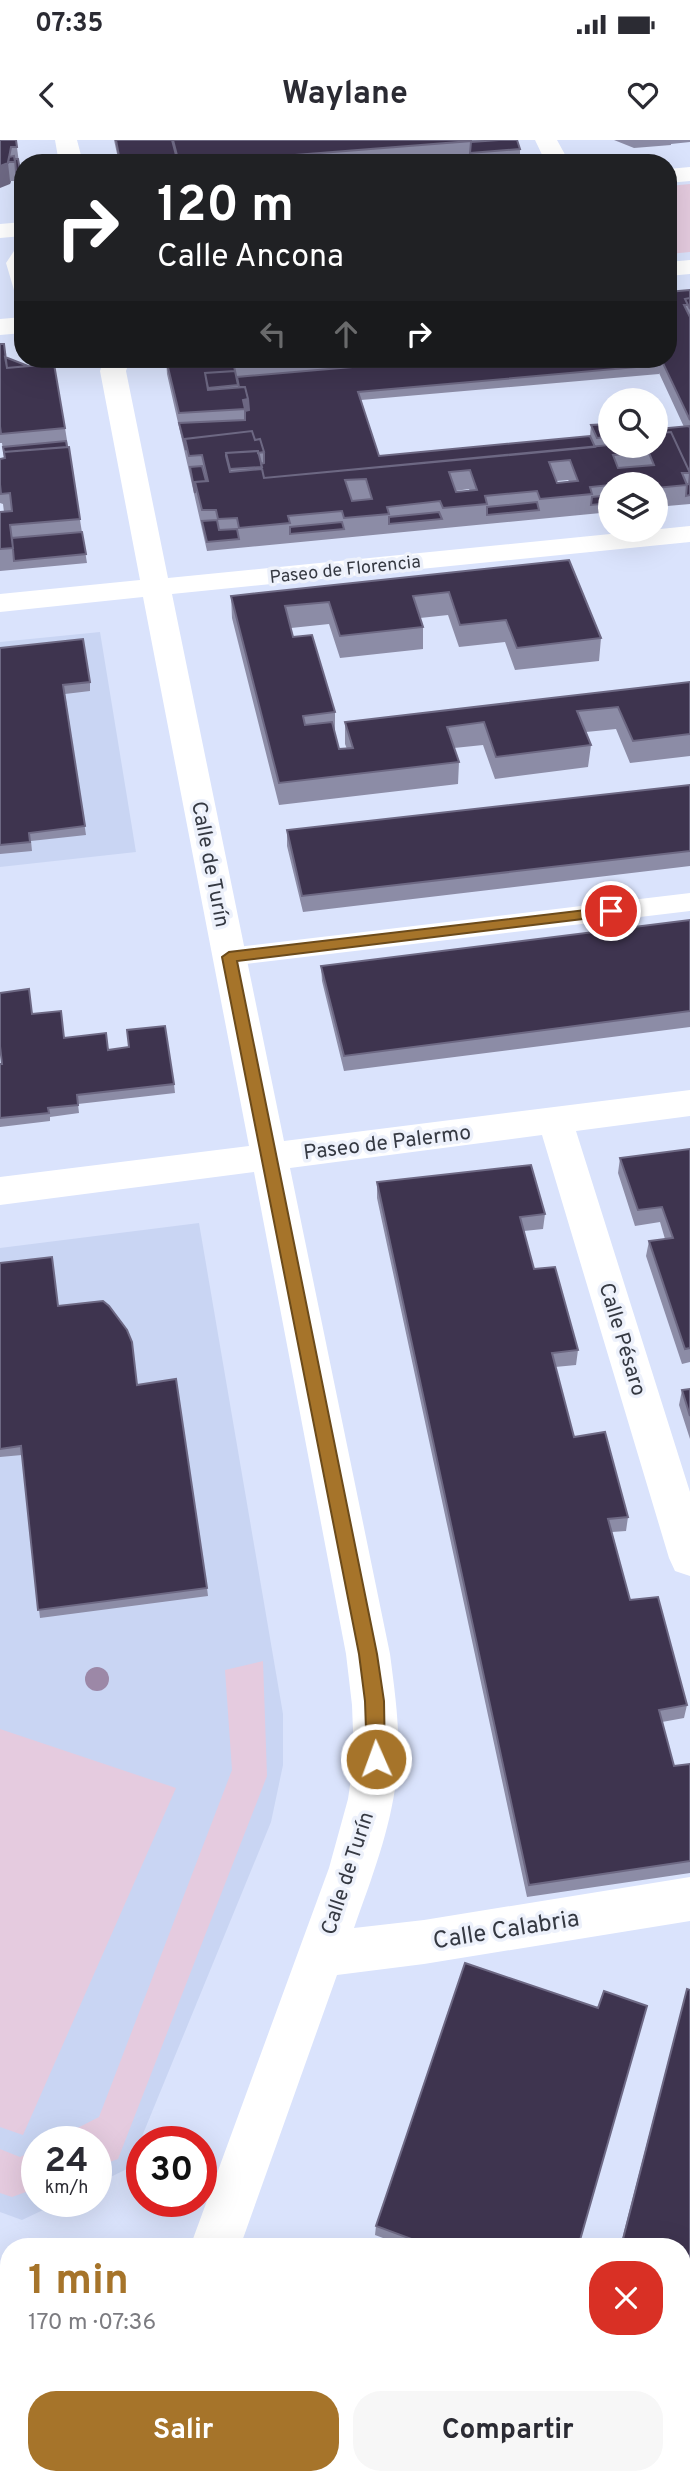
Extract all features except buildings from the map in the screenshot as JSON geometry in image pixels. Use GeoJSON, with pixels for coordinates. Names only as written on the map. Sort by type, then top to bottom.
{"type":"FeatureCollection","features":[{"type":"Feature","properties":{"kind":"street","name":"Calle de Turín"},"geometry":{"type":"LineString","coordinates":[[111,368],[368,1654],[374,1701],[376,1759],[367,1815],[352,1868],[218,2238]]}},
{"type":"Feature","properties":{"kind":"street","name":"Paseo de Florencia"},"geometry":{"type":"LineString","coordinates":[[0,603],[690,534]]}},
{"type":"Feature","properties":{"kind":"street","name":"Paseo de Palermo"},"geometry":{"type":"LineString","coordinates":[[0,1191],[690,1103]]}},
{"type":"Feature","properties":{"kind":"street","name":"Calle Pésaro"},"geometry":{"type":"LineString","coordinates":[[555,1120],[690,1558]]}},
{"type":"Feature","properties":{"kind":"street","name":"Calle Calabria"},"geometry":{"type":"LineString","coordinates":[[321,1954],[424,1942],[690,1899]]}},
{"type":"Feature","properties":{"kind":"lane"},"geometry":{"type":"LineString","coordinates":[[229,957],[690,902]]}},
{"type":"Feature","properties":{"kind":"shaded area"},"geometry":{"type":"Polygon","coordinates":[[[690,184],[690,252],[677,253],[677,185],[690,184]]]}},
{"type":"Feature","properties":{"kind":"shaded area"},"geometry":{"type":"Polygon","coordinates":[[[100,632],[136,852],[0,867],[0,642],[100,632]]]}},
{"type":"Feature","properties":{"kind":"shaded area"},"geometry":{"type":"Polygon","coordinates":[[[199,1223],[283,1714],[283,1765],[271,1822],[146,2126],[126,2126],[126,2169],[112,2176],[112,2126],[21,2126],[21,2217],[28,2217],[22,2220],[0,2212],[0,1248],[199,1223]]]}},
{"type":"Feature","properties":{"kind":"shaded area"},"geometry":{"type":"Polygon","coordinates":[[[263,1661],[267,1776],[131,2126],[126,2126],[126,2138],[118,2159],[112,2161],[112,2126],[81,2126],[99,2117],[232,1770],[225,1670],[263,1661]]]}},
{"type":"Feature","properties":{"kind":"shaded area"},"geometry":{"type":"Polygon","coordinates":[[[0,1729],[176,1788],[27,2126],[21,2126],[21,2134],[0,2127],[0,1729]]]}},
{"type":"Feature","properties":{"kind":"shaded area"},"geometry":{"type":"Polygon","coordinates":[[[0,2149],[21,2157],[21,2194],[12,2197],[0,2193],[0,2149]]]}},
{"type":"Feature","properties":{"kind":"route"},"geometry":{"type":"LineString","coordinates":[[376,1759],[374,1701],[368,1654],[229,957],[611,911]]}}]}
